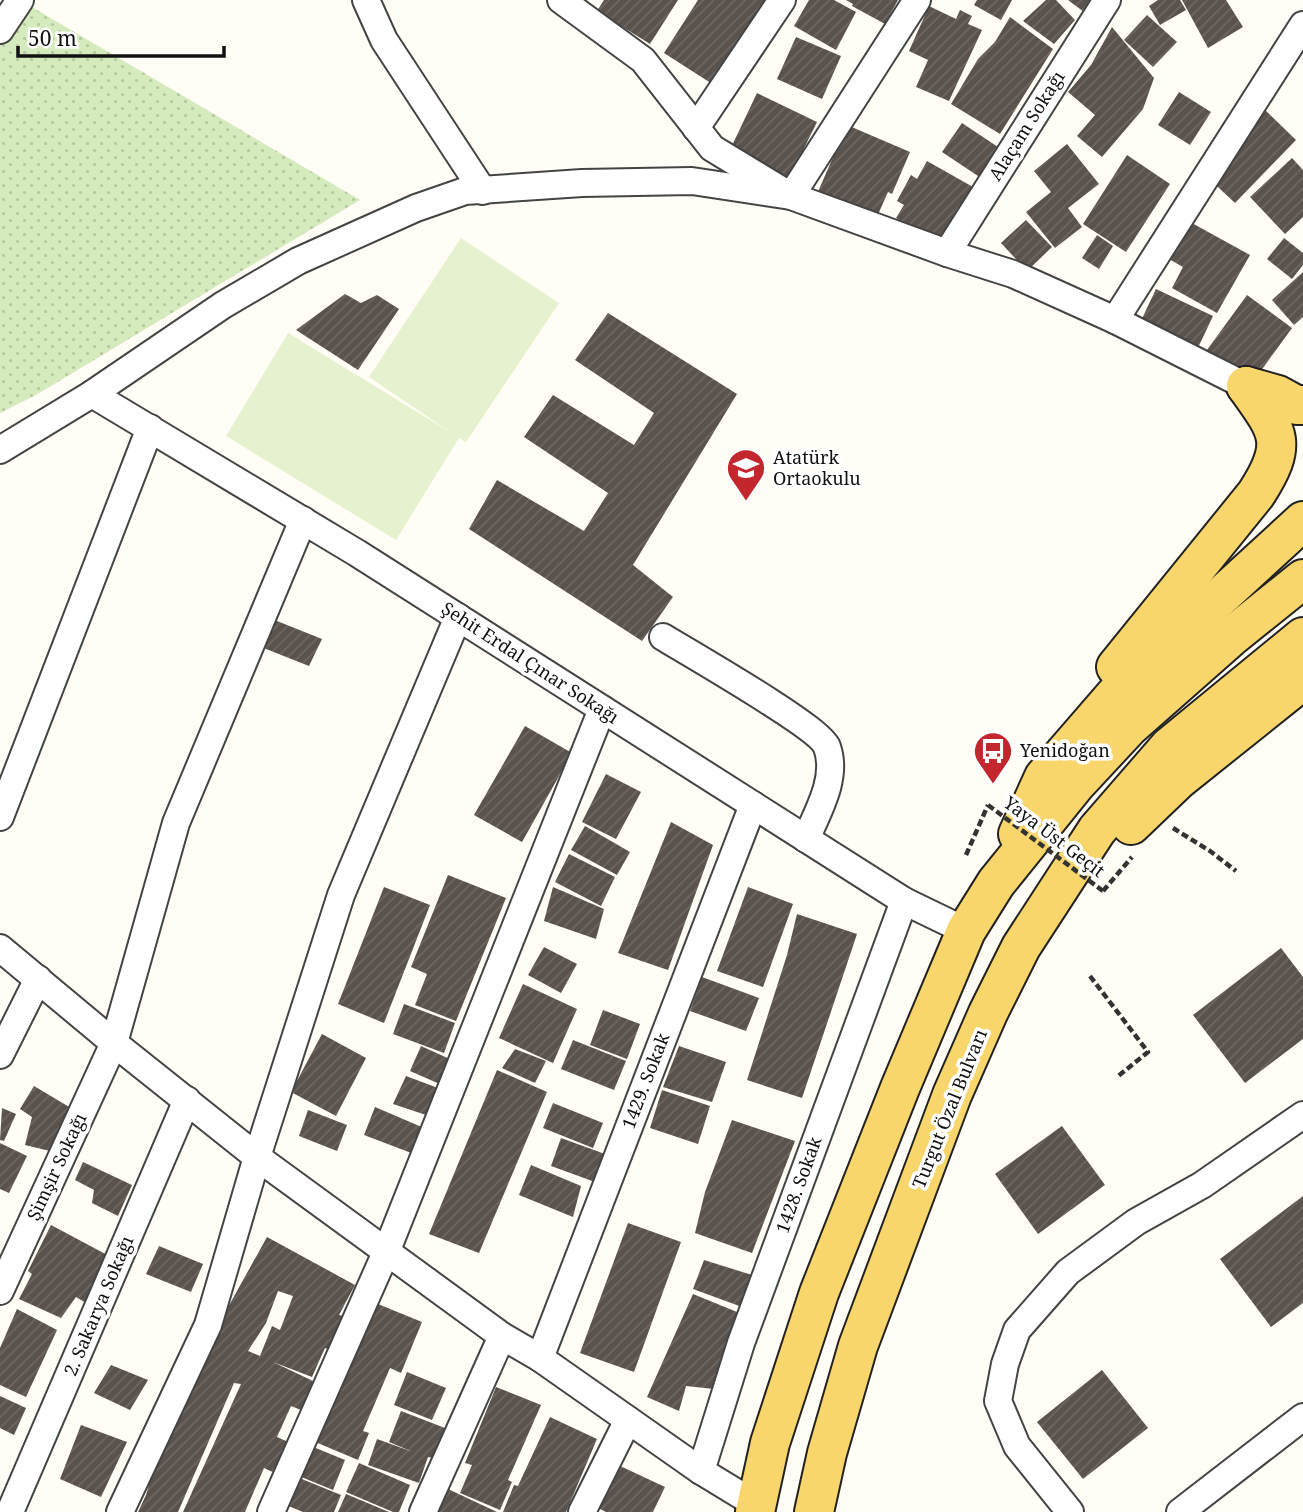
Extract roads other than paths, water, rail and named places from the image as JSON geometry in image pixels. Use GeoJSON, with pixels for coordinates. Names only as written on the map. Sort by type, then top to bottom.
{"type":"FeatureCollection","features":[{"type":"Feature","properties":{"kind":"main road"},"geometry":{"type":"LineString","coordinates":[[1246,386],[1296,405],[1303,405]]}},
{"type":"Feature","properties":{"kind":"main road"},"geometry":{"type":"LineString","coordinates":[[996,883],[1044,777],[1076,717],[1256,494],[1272,470],[1278,447],[1274,427],[1246,386]]}},
{"type":"Feature","properties":{"kind":"main road"},"geometry":{"type":"LineString","coordinates":[[1044,777],[1122,687],[1302,521]]}},
{"type":"Feature","properties":{"kind":"main road"},"geometry":{"type":"LineString","coordinates":[[756,1508],[771,1443],[819,1293],[966,931],[996,883],[1075,785],[1129,727],[1231,637],[1303,579]]}},
{"type":"Feature","properties":{"kind":"main road","name":"Turgut Özal Bulvarı"},"geometry":{"type":"LineString","coordinates":[[814,1512],[827,1453],[858,1346],[952,1095],[1021,947],[1097,830],[1169,747],[1303,637]]}},
{"type":"Feature","properties":{"kind":"main road"},"geometry":{"type":"LineString","coordinates":[[1021,947],[1066,891],[1146,809],[1178,779],[1303,680]]}},
{"type":"Feature","properties":{"kind":"street"},"geometry":{"type":"LineString","coordinates":[[0,30],[20,0]]}},
{"type":"Feature","properties":{"kind":"street"},"geometry":{"type":"LineString","coordinates":[[366,0],[384,40],[483,191]]}},
{"type":"Feature","properties":{"kind":"street"},"geometry":{"type":"LineString","coordinates":[[696,128],[782,0]]}},
{"type":"Feature","properties":{"kind":"street"},"geometry":{"type":"LineString","coordinates":[[791,197],[917,0]]}},
{"type":"Feature","properties":{"kind":"street","name":"Alaçam Sokağı"},"geometry":{"type":"LineString","coordinates":[[947,253],[1107,0]]}},
{"type":"Feature","properties":{"kind":"street"},"geometry":{"type":"LineString","coordinates":[[567,2],[643,60],[712,148],[791,197]]}},
{"type":"Feature","properties":{"kind":"street"},"geometry":{"type":"LineString","coordinates":[[1115,320],[1303,25]]}},
{"type":"Feature","properties":{"kind":"street"},"geometry":{"type":"LineString","coordinates":[[0,450],[92,394],[223,305],[299,261],[416,208],[466,191],[582,183],[692,181],[791,197],[1013,274],[1115,320],[1246,386]]}},
{"type":"Feature","properties":{"kind":"street","name":"Şehit Erdal Çınar Sokağı"},"geometry":{"type":"LineString","coordinates":[[92,394],[303,520],[904,901],[966,931]]}},
{"type":"Feature","properties":{"kind":"street"},"geometry":{"type":"LineString","coordinates":[[0,817],[150,428]]}},
{"type":"Feature","properties":{"kind":"street","name":"Şimşir Sokağı"},"geometry":{"type":"LineString","coordinates":[[0,1291],[114,1043],[176,822],[303,520]]}},
{"type":"Feature","properties":{"kind":"street"},"geometry":{"type":"LineString","coordinates":[[120,1512],[208,1325],[257,1157],[341,895],[458,617]]}},
{"type":"Feature","properties":{"kind":"street"},"geometry":{"type":"LineString","coordinates":[[663,637],[796,719],[822,739],[828,749],[829,787],[806,839]]}},
{"type":"Feature","properties":{"kind":"street"},"geometry":{"type":"LineString","coordinates":[[271,1512],[387,1250],[602,709]]}},
{"type":"Feature","properties":{"kind":"street","name":"1429. Sokak"},"geometry":{"type":"LineString","coordinates":[[540,1357],[752,805]]}},
{"type":"Feature","properties":{"kind":"street","name":"1428. Sokak"},"geometry":{"type":"LineString","coordinates":[[701,1471],[741,1343],[904,901]]}},
{"type":"Feature","properties":{"kind":"street"},"geometry":{"type":"LineString","coordinates":[[0,948],[257,1157],[502,1336],[540,1357],[756,1508]]}},
{"type":"Feature","properties":{"kind":"street"},"geometry":{"type":"LineString","coordinates":[[0,1055],[38,979]]}},
{"type":"Feature","properties":{"kind":"street","name":"2. Sakarya Sokağı"},"geometry":{"type":"LineString","coordinates":[[10,1512],[187,1100]]}},
{"type":"Feature","properties":{"kind":"street"},"geometry":{"type":"LineString","coordinates":[[1070,1512],[1017,1446],[998,1401],[1005,1364],[1017,1330],[1068,1272],[1136,1222],[1202,1185],[1303,1115]]}},
{"type":"Feature","properties":{"kind":"street"},"geometry":{"type":"LineString","coordinates":[[423,1512],[502,1336]]}},
{"type":"Feature","properties":{"kind":"street"},"geometry":{"type":"LineString","coordinates":[[1180,1512],[1303,1417]]}},
{"type":"Feature","properties":{"kind":"street"},"geometry":{"type":"LineString","coordinates":[[582,1512],[628,1420]]}},
{"type":"Feature","properties":{"kind":"place","name":"Atatürk Ortaokulu"},"geometry":{"type":"Point","coordinates":[746,502]}},
{"type":"Feature","properties":{"kind":"place","name":"Yenidoğan"},"geometry":{"type":"Point","coordinates":[993,785]}}]}
